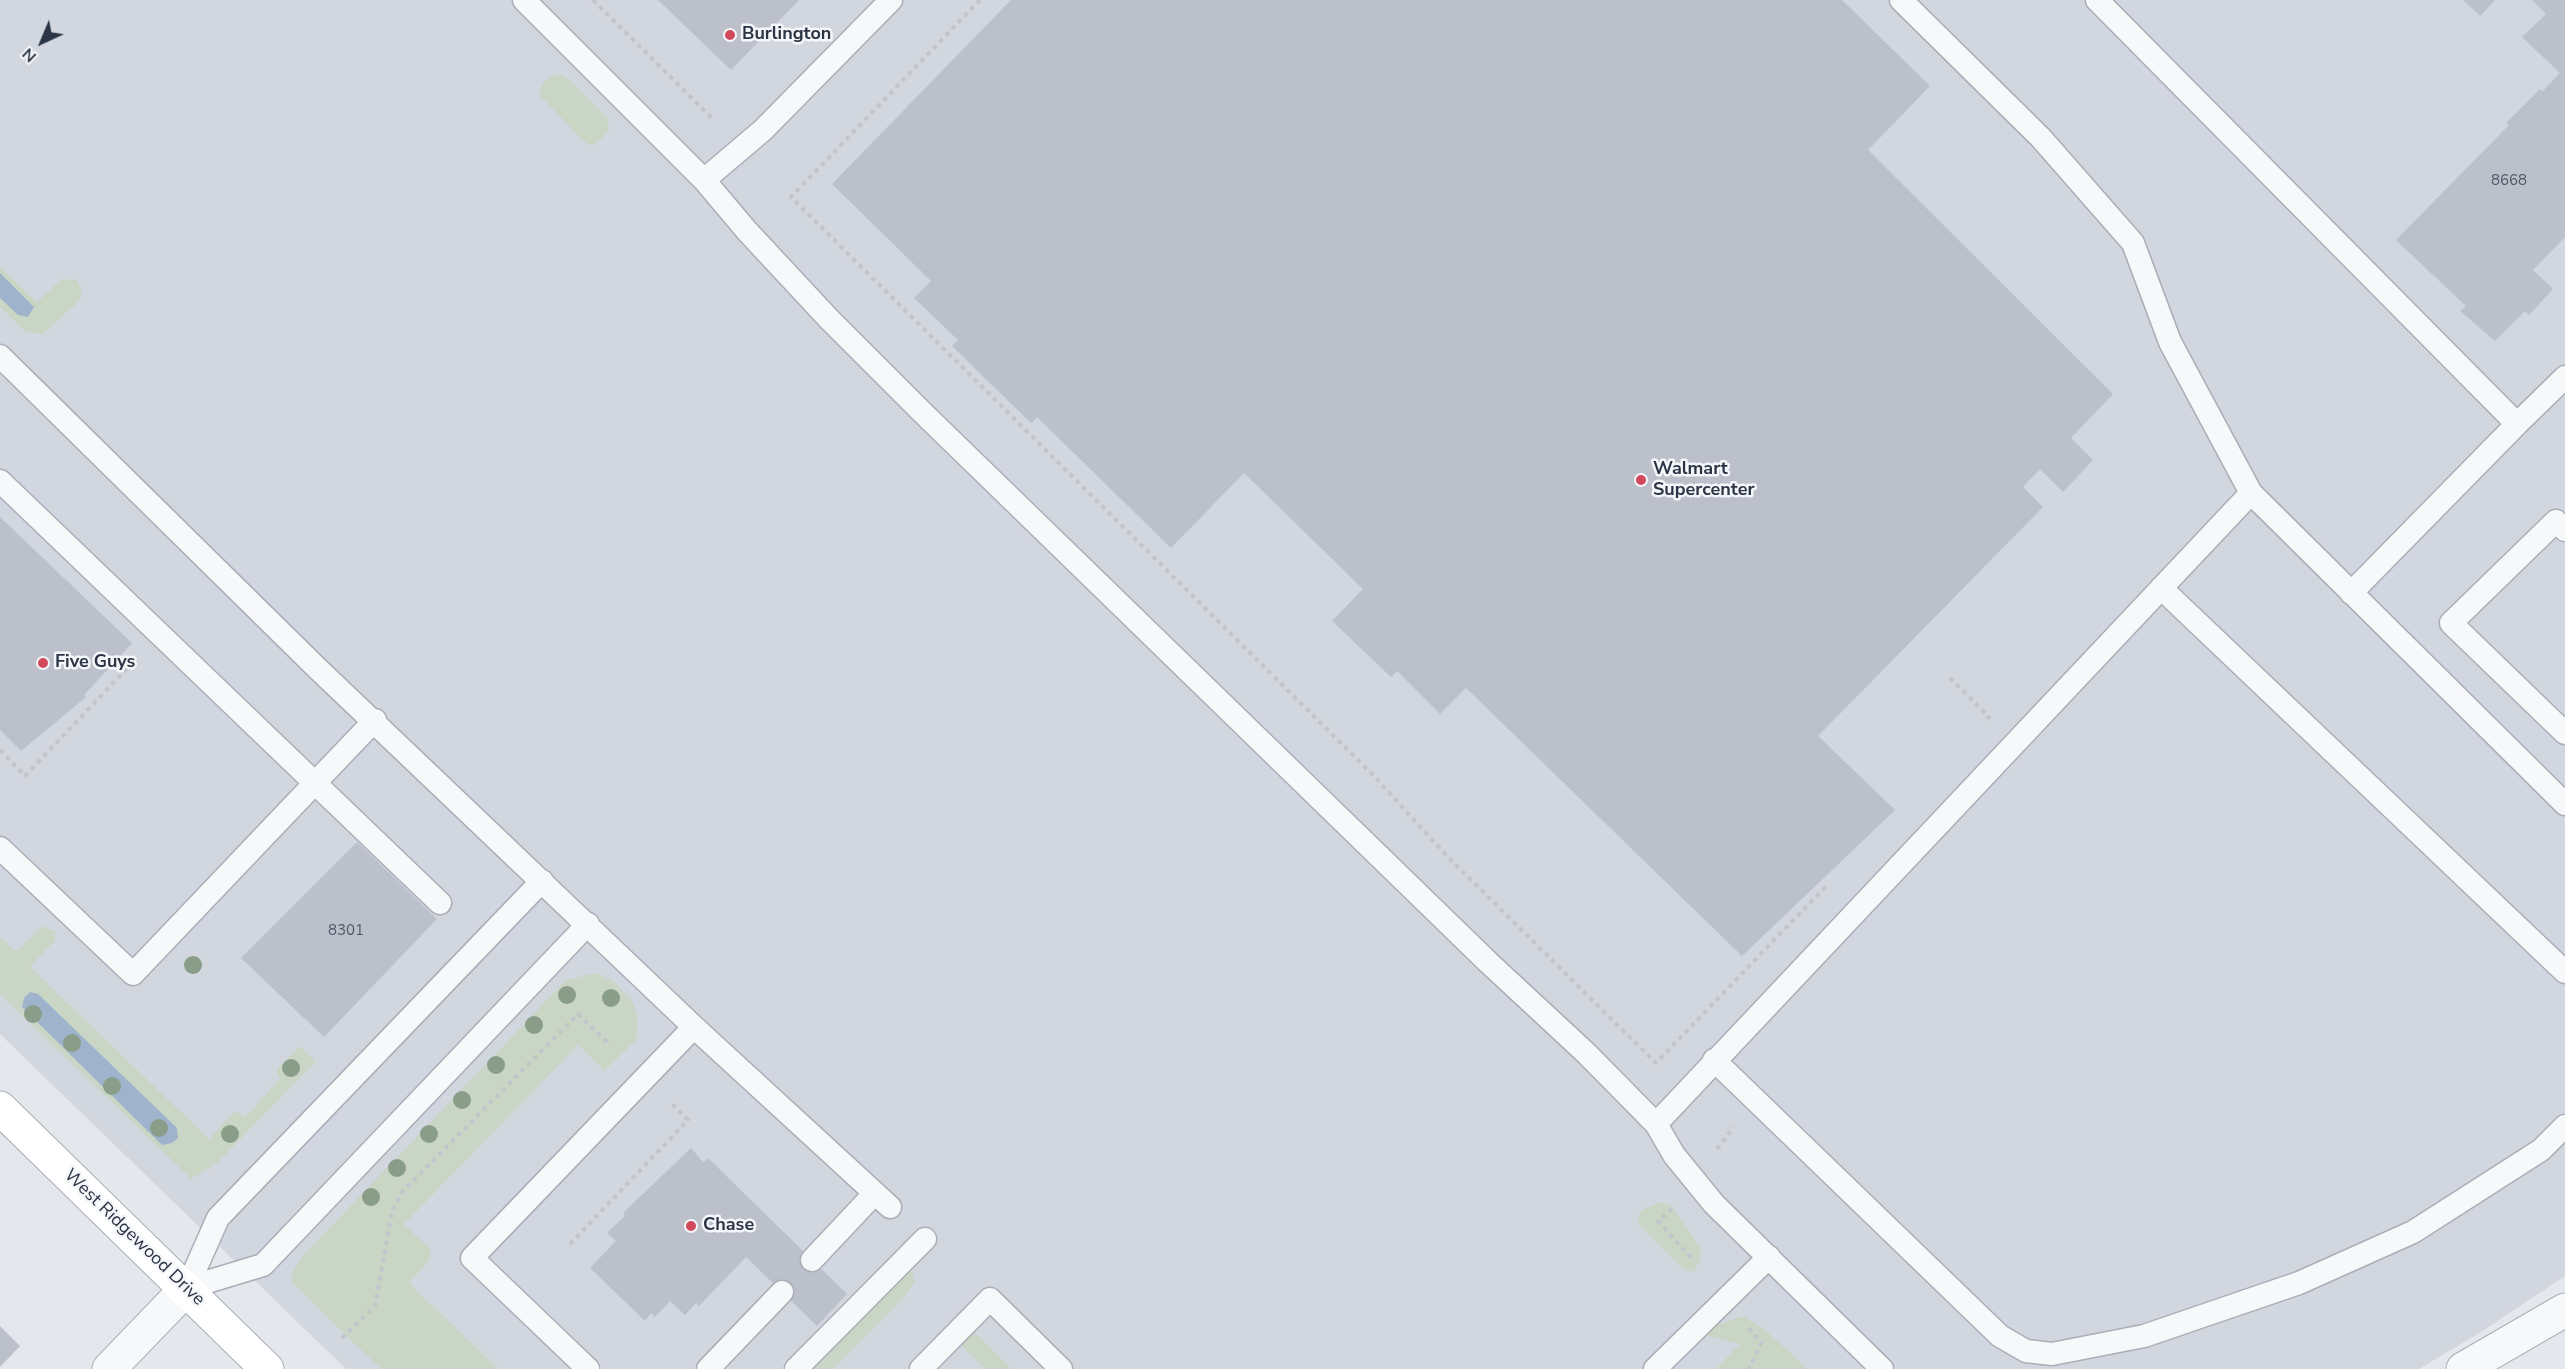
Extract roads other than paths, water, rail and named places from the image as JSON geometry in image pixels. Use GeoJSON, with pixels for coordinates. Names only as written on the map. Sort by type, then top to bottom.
{"type":"FeatureCollection","features":[{"type":"Feature","properties":{"kind":"main road","name":"West Ridgewood Drive"},"geometry":{"type":"LineString","coordinates":[[0,1108],[187,1288],[267,1369]]}},
{"type":"Feature","properties":{"kind":"street"},"geometry":{"type":"LineString","coordinates":[[109,1369],[187,1288]]}},
{"type":"Feature","properties":{"kind":"street"},"geometry":{"type":"LineString","coordinates":[[2463,1369],[2565,1310]]}},
{"type":"Feature","properties":{"kind":"lane"},"geometry":{"type":"LineString","coordinates":[[524,0],[704,180],[747,231],[828,318],[924,414],[1656,1124],[1674,1155],[1714,1204],[1882,1369]]}},
{"type":"Feature","properties":{"kind":"lane"},"geometry":{"type":"LineString","coordinates":[[704,180],[763,130],[891,0]]}},
{"type":"Feature","properties":{"kind":"lane"},"geometry":{"type":"LineString","coordinates":[[1901,0],[2041,138],[2133,243],[2170,342],[2251,493],[2565,804]]}},
{"type":"Feature","properties":{"kind":"lane"},"geometry":{"type":"LineString","coordinates":[[2097,0],[2281,189],[2517,424]]}},
{"type":"Feature","properties":{"kind":"lane"},"geometry":{"type":"LineString","coordinates":[[0,356],[215,569],[694,1027],[882,1200],[812,1260]]}},
{"type":"Feature","properties":{"kind":"lane"},"geometry":{"type":"LineString","coordinates":[[2351,593],[2565,376]]}},
{"type":"Feature","properties":{"kind":"lane"},"geometry":{"type":"LineString","coordinates":[[0,481],[440,903]]}},
{"type":"Feature","properties":{"kind":"lane"},"geometry":{"type":"LineString","coordinates":[[1656,1124],[2251,493]]}},
{"type":"Feature","properties":{"kind":"lane"},"geometry":{"type":"LineString","coordinates":[[2564,731],[2451,623],[2556,521],[2565,530]]}},
{"type":"Feature","properties":{"kind":"lane"},"geometry":{"type":"LineString","coordinates":[[2161,588],[2565,972]]}},
{"type":"Feature","properties":{"kind":"lane"},"geometry":{"type":"LineString","coordinates":[[0,848],[133,974],[375,720]]}},
{"type":"Feature","properties":{"kind":"lane"},"geometry":{"type":"LineString","coordinates":[[187,1288],[218,1218],[542,880]]}},
{"type":"Feature","properties":{"kind":"lane"},"geometry":{"type":"LineString","coordinates":[[187,1288],[263,1265],[588,924]]}},
{"type":"Feature","properties":{"kind":"lane"},"geometry":{"type":"LineString","coordinates":[[588,1369],[472,1258],[694,1027]]}},
{"type":"Feature","properties":{"kind":"lane"},"geometry":{"type":"LineString","coordinates":[[1714,1060],[2000,1336],[2026,1351],[2052,1354],[2144,1336],[2309,1279],[2413,1232],[2541,1150],[2565,1126]]}},
{"type":"Feature","properties":{"kind":"lane"},"geometry":{"type":"LineString","coordinates":[[796,1369],[925,1239]]}},
{"type":"Feature","properties":{"kind":"lane"},"geometry":{"type":"LineString","coordinates":[[1655,1369],[1769,1257]]}},
{"type":"Feature","properties":{"kind":"lane"},"geometry":{"type":"LineString","coordinates":[[708,1369],[782,1292]]}},
{"type":"Feature","properties":{"kind":"lane"},"geometry":{"type":"LineString","coordinates":[[921,1369],[990,1299],[1061,1369]]}},
{"type":"Feature","properties":{"kind":"water"},"geometry":{"type":"Polygon","coordinates":[[[0,273],[34,307],[28,317],[18,315],[0,298],[0,273]]]}},
{"type":"Feature","properties":{"kind":"water"},"geometry":{"type":"Polygon","coordinates":[[[30,992],[38,994],[177,1128],[178,1138],[172,1143],[162,1145],[22,1007],[24,998],[30,992]]]}},
{"type":"Feature","properties":{"kind":"place","name":"Burlington"},"geometry":{"type":"Point","coordinates":[730,35]}},
{"type":"Feature","properties":{"kind":"place","name":"Walmart Supercenter"},"geometry":{"type":"Point","coordinates":[1641,480]}},
{"type":"Feature","properties":{"kind":"place","name":"Five Guys"},"geometry":{"type":"Point","coordinates":[43,663]}},
{"type":"Feature","properties":{"kind":"place","name":"Chase"},"geometry":{"type":"Point","coordinates":[691,1226]}}]}
